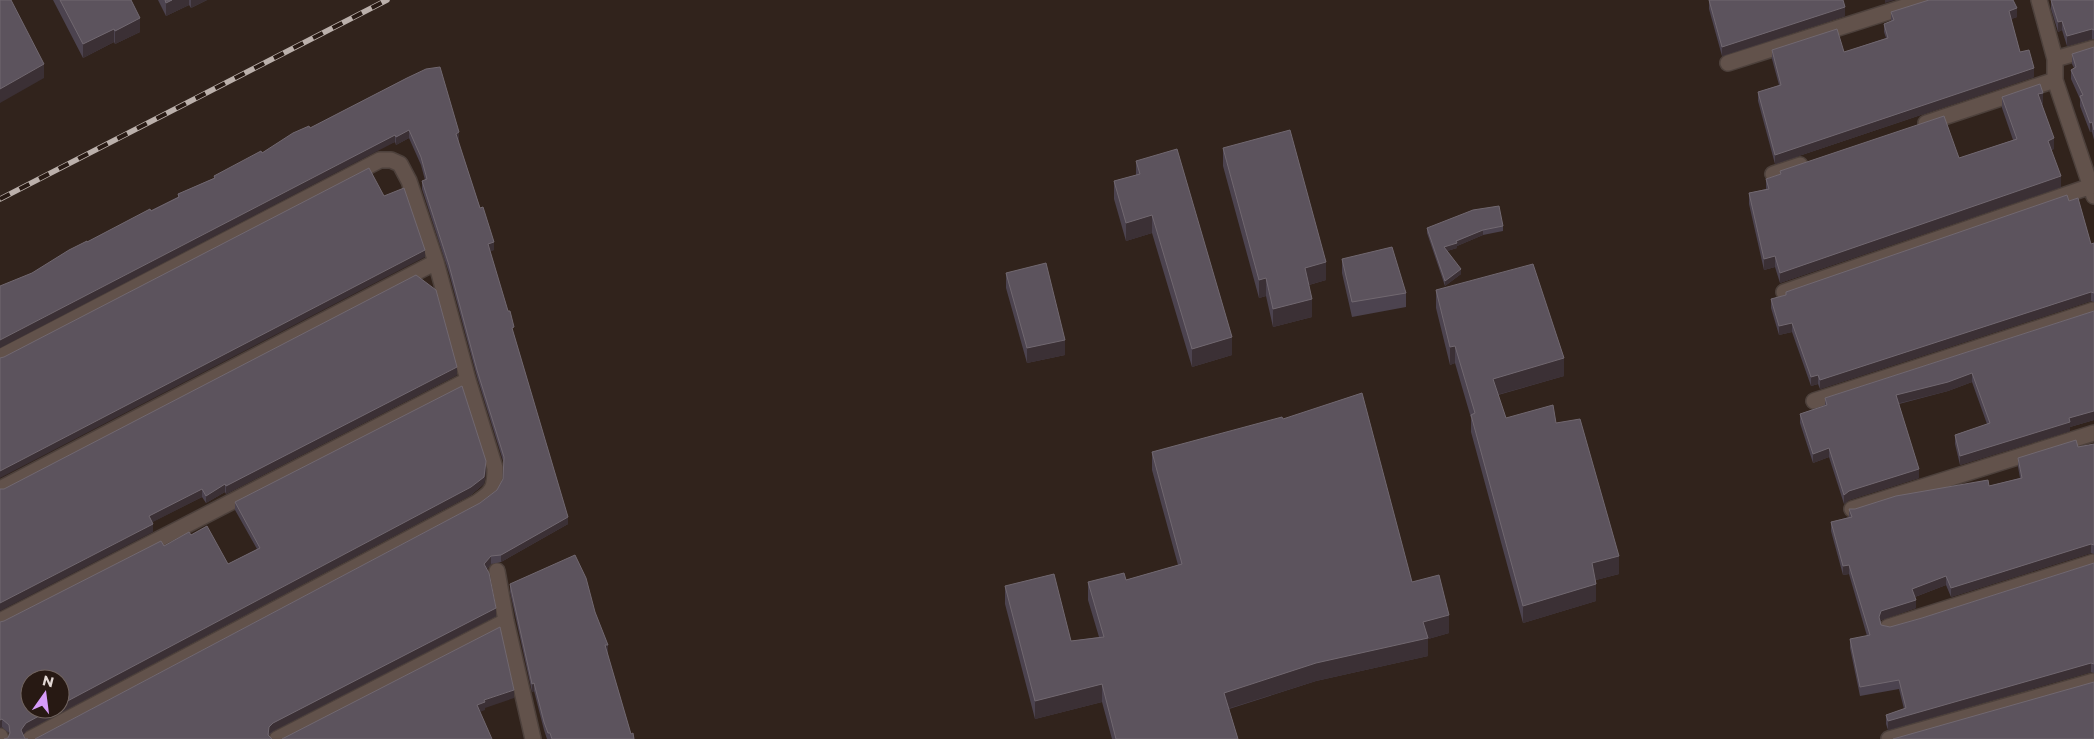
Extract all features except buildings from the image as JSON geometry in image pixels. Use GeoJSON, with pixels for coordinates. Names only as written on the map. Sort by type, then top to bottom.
{"type":"FeatureCollection","features":[{"type":"Feature","properties":{"kind":"street"},"geometry":{"type":"LineString","coordinates":[[1728,63],[1926,0]]}},
{"type":"Feature","properties":{"kind":"street"},"geometry":{"type":"LineString","coordinates":[[1784,292],[2093,189],[2056,80],[2055,59],[2039,0]]}},
{"type":"Feature","properties":{"kind":"street"},"geometry":{"type":"LineString","coordinates":[[2055,59],[2094,48]]}},
{"type":"Feature","properties":{"kind":"street"},"geometry":{"type":"LineString","coordinates":[[1914,127],[2056,80]]}},
{"type":"Feature","properties":{"kind":"street"},"geometry":{"type":"LineString","coordinates":[[0,357],[380,160],[391,160],[400,164],[409,181],[436,262],[468,380],[495,468],[495,482],[490,494],[30,739]]}},
{"type":"Feature","properties":{"kind":"street"},"geometry":{"type":"LineString","coordinates":[[1772,174],[1810,161]]}},
{"type":"Feature","properties":{"kind":"street"},"geometry":{"type":"LineString","coordinates":[[0,489],[436,262]]}},
{"type":"Feature","properties":{"kind":"street"},"geometry":{"type":"LineString","coordinates":[[1814,401],[2094,310]]}},
{"type":"Feature","properties":{"kind":"street"},"geometry":{"type":"LineString","coordinates":[[0,621],[468,380]]}},
{"type":"Feature","properties":{"kind":"street"},"geometry":{"type":"LineString","coordinates":[[1852,509],[2094,433]]}},
{"type":"Feature","properties":{"kind":"street"},"geometry":{"type":"LineString","coordinates":[[1888,627],[2094,562]]}},
{"type":"Feature","properties":{"kind":"street"},"geometry":{"type":"LineString","coordinates":[[497,571],[506,621],[533,739]]}},
{"type":"Feature","properties":{"kind":"street"},"geometry":{"type":"LineString","coordinates":[[277,739],[506,621]]}},
{"type":"Feature","properties":{"kind":"street"},"geometry":{"type":"LineString","coordinates":[[1889,739],[2094,680]]}},
{"type":"Feature","properties":{"kind":"railway"},"geometry":{"type":"LineString","coordinates":[[0,199],[387,0]]}}]}
